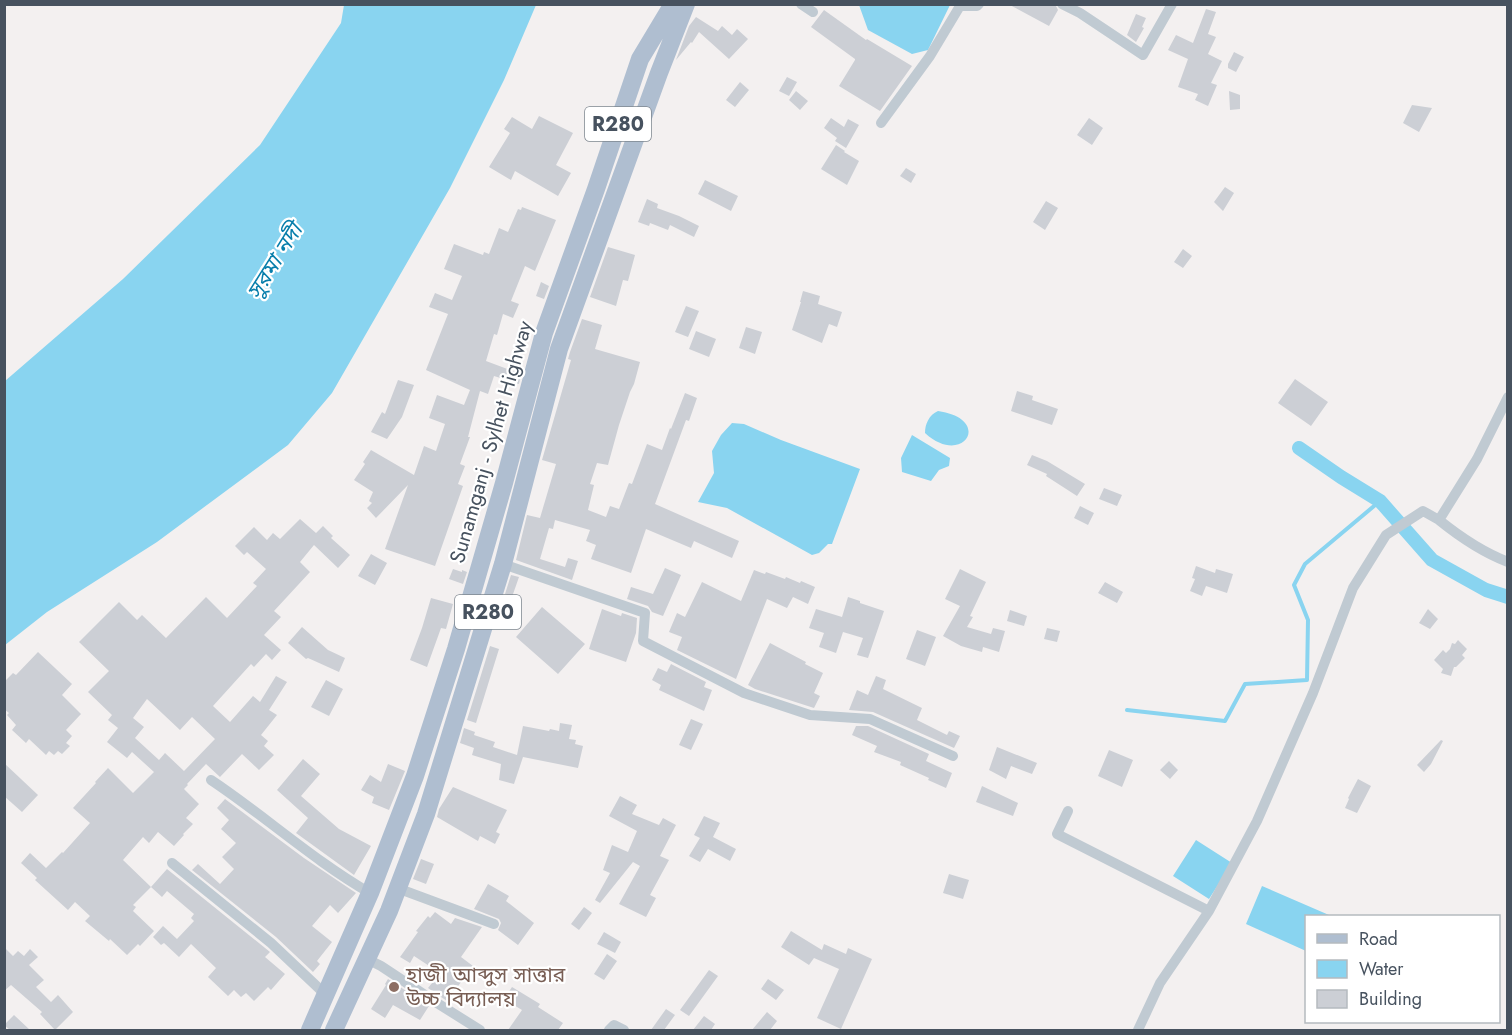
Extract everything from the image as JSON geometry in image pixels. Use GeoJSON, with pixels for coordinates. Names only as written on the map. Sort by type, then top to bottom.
{"type":"FeatureCollection","features":[{"type":"Feature","properties":{"kind":"main road","name":"Sunamganj - Sylhet Highway"},"geometry":{"type":"LineString","coordinates":[[310,1030],[370,893],[415,776],[456,650],[544,333],[597,189],[640,59],[673,4]]}},
{"type":"Feature","properties":{"kind":"main road","name":"Sunamganj - Sylhet Highway"},"geometry":{"type":"LineString","coordinates":[[334,1030],[389,911],[426,814],[503,564],[559,349],[686,4]]}},
{"type":"Feature","properties":{"kind":"street"},"geometry":{"type":"LineString","coordinates":[[801,4],[813,12]]}},
{"type":"Feature","properties":{"kind":"street"},"geometry":{"type":"LineString","coordinates":[[880,123],[930,56],[960,6],[979,4]]}},
{"type":"Feature","properties":{"kind":"street"},"geometry":{"type":"LineString","coordinates":[[1062,4],[1080,13],[1143,55],[1172,4]]}},
{"type":"Feature","properties":{"kind":"street"},"geometry":{"type":"LineString","coordinates":[[1439,520],[1477,459],[1508,397]]}},
{"type":"Feature","properties":{"kind":"street"},"geometry":{"type":"LineString","coordinates":[[1138,1030],[1160,983],[1209,911],[1257,821],[1313,693],[1353,588],[1386,535],[1423,511],[1490,555],[1508,562]]}},
{"type":"Feature","properties":{"kind":"street"},"geometry":{"type":"LineString","coordinates":[[503,564],[645,613],[643,641],[744,693],[810,715],[870,719],[953,756]]}},
{"type":"Feature","properties":{"kind":"street"},"geometry":{"type":"LineString","coordinates":[[211,780],[244,802],[344,878],[370,893]]}},
{"type":"Feature","properties":{"kind":"street"},"geometry":{"type":"LineString","coordinates":[[1068,811],[1057,834],[1209,911]]}},
{"type":"Feature","properties":{"kind":"street"},"geometry":{"type":"LineString","coordinates":[[172,863],[271,943],[326,995]]}},
{"type":"Feature","properties":{"kind":"street"},"geometry":{"type":"LineString","coordinates":[[398,888],[494,924]]}},
{"type":"Feature","properties":{"kind":"street"},"geometry":{"type":"LineString","coordinates":[[367,959],[480,1030]]}},
{"type":"Feature","properties":{"kind":"street"},"geometry":{"type":"LineString","coordinates":[[609,1030],[614,1026],[624,1030]]}},
{"type":"Feature","properties":{"kind":"water","name":"সুরমা নদী"},"geometry":{"type":"Polygon","coordinates":[[[344,5],[536,5],[504,80],[450,188],[332,393],[288,445],[157,542],[47,612],[5,645],[5,381],[123,279],[260,145],[341,23],[344,5]]]}},
{"type":"Feature","properties":{"kind":"water"},"geometry":{"type":"Polygon","coordinates":[[[859,5],[950,5],[928,50],[912,54],[868,30],[859,5]]]}},
{"type":"Feature","properties":{"kind":"water"},"geometry":{"type":"Polygon","coordinates":[[[938,411],[955,416],[965,423],[969,431],[967,438],[961,444],[951,445],[939,442],[925,433],[928,420],[938,411]]]}},
{"type":"Feature","properties":{"kind":"water"},"geometry":{"type":"Polygon","coordinates":[[[732,423],[744,424],[860,469],[832,544],[828,544],[819,553],[812,555],[727,508],[698,502],[714,473],[712,451],[721,435],[732,423]]]}},
{"type":"Feature","properties":{"kind":"water"},"geometry":{"type":"Polygon","coordinates":[[[912,435],[950,458],[949,466],[939,470],[931,481],[902,472],[901,458],[912,435]]]}},
{"type":"Feature","properties":{"kind":"water"},"geometry":{"type":"Polygon","coordinates":[[[1196,840],[1232,863],[1209,899],[1173,876],[1196,840]]]}},
{"type":"Feature","properties":{"kind":"water"},"geometry":{"type":"Polygon","coordinates":[[[1262,886],[1329,915],[1305,915],[1305,951],[1246,924],[1262,886]]]}},
{"type":"Feature","properties":{"kind":"building"},"geometry":{"type":"Polygon","coordinates":[[[1008,4],[1055,4],[1058,10],[1049,26],[1008,4]]]}},
{"type":"Feature","properties":{"kind":"building"},"geometry":{"type":"Polygon","coordinates":[[[1206,9],[1216,12],[1208,34],[1216,37],[1208,54],[1222,61],[1211,83],[1217,85],[1208,106],[1195,100],[1198,94],[1178,87],[1188,59],[1168,50],[1176,35],[1193,43],[1206,9]]]}},
{"type":"Feature","properties":{"kind":"building"},"geometry":{"type":"Polygon","coordinates":[[[824,10],[866,40],[912,66],[880,111],[839,86],[855,59],[811,27],[824,10]]]}},
{"type":"Feature","properties":{"kind":"building"},"geometry":{"type":"Polygon","coordinates":[[[1136,14],[1146,18],[1142,27],[1144,28],[1136,42],[1127,35],[1136,14]]]}},
{"type":"Feature","properties":{"kind":"building"},"geometry":{"type":"Polygon","coordinates":[[[696,17],[718,31],[722,26],[732,35],[737,29],[748,39],[729,59],[699,32],[676,60],[689,26],[696,17]]]}},
{"type":"Feature","properties":{"kind":"building"},"geometry":{"type":"Polygon","coordinates":[[[1234,52],[1244,57],[1236,72],[1228,68],[1234,52]]]}},
{"type":"Feature","properties":{"kind":"building"},"geometry":{"type":"Polygon","coordinates":[[[787,77],[797,82],[789,96],[779,91],[787,77]]]}},
{"type":"Feature","properties":{"kind":"building"},"geometry":{"type":"Polygon","coordinates":[[[740,82],[749,90],[735,107],[726,100],[740,82]]]}},
{"type":"Feature","properties":{"kind":"building"},"geometry":{"type":"Polygon","coordinates":[[[796,91],[808,101],[800,110],[789,100],[796,91]]]}},
{"type":"Feature","properties":{"kind":"building"},"geometry":{"type":"Polygon","coordinates":[[[1229,91],[1240,95],[1240,109],[1230,110],[1229,91]]]}},
{"type":"Feature","properties":{"kind":"building"},"geometry":{"type":"Polygon","coordinates":[[[1412,105],[1432,108],[1419,132],[1403,123],[1412,105]]]}},
{"type":"Feature","properties":{"kind":"building"},"geometry":{"type":"Polygon","coordinates":[[[539,116],[573,133],[556,165],[571,173],[558,196],[515,171],[511,180],[489,167],[510,133],[504,129],[512,117],[532,129],[539,116]]]}},
{"type":"Feature","properties":{"kind":"building"},"geometry":{"type":"Polygon","coordinates":[[[831,118],[844,127],[848,119],[859,125],[846,148],[835,141],[837,138],[824,128],[831,118]]]}},
{"type":"Feature","properties":{"kind":"building"},"geometry":{"type":"Polygon","coordinates":[[[1089,118],[1103,128],[1092,145],[1077,135],[1089,118]]]}},
{"type":"Feature","properties":{"kind":"building"},"geometry":{"type":"Polygon","coordinates":[[[836,145],[859,161],[847,185],[821,169],[836,145]]]}},
{"type":"Feature","properties":{"kind":"building"},"geometry":{"type":"Polygon","coordinates":[[[906,168],[916,174],[911,183],[900,176],[906,168]]]}},
{"type":"Feature","properties":{"kind":"building"},"geometry":{"type":"Polygon","coordinates":[[[705,180],[738,196],[731,211],[698,194],[705,180]]]}},
{"type":"Feature","properties":{"kind":"building"},"geometry":{"type":"Polygon","coordinates":[[[1225,187],[1234,193],[1223,211],[1214,202],[1225,187]]]}},
{"type":"Feature","properties":{"kind":"building"},"geometry":{"type":"Polygon","coordinates":[[[647,199],[658,204],[657,208],[699,226],[694,237],[670,225],[668,230],[650,223],[649,226],[638,222],[647,199]]]}},
{"type":"Feature","properties":{"kind":"building"},"geometry":{"type":"Polygon","coordinates":[[[1046,201],[1058,208],[1045,230],[1033,222],[1046,201]]]}},
{"type":"Feature","properties":{"kind":"building"},"geometry":{"type":"Polygon","coordinates":[[[522,207],[556,220],[535,271],[525,266],[511,301],[519,304],[513,318],[503,314],[486,361],[521,374],[519,384],[494,376],[488,394],[480,391],[468,437],[470,437],[460,464],[465,466],[458,484],[463,486],[435,566],[385,549],[408,485],[376,518],[367,508],[372,503],[369,501],[373,492],[354,480],[371,450],[414,475],[424,446],[436,451],[445,424],[429,418],[437,395],[464,405],[470,390],[426,370],[448,314],[429,307],[435,293],[452,300],[462,276],[444,269],[454,244],[483,255],[484,252],[489,254],[499,228],[508,232],[518,209],[521,210],[522,207]]]}},
{"type":"Feature","properties":{"kind":"building"},"geometry":{"type":"Polygon","coordinates":[[[608,247],[635,255],[628,281],[623,280],[616,306],[590,297],[608,247]]]}},
{"type":"Feature","properties":{"kind":"building"},"geometry":{"type":"Polygon","coordinates":[[[1183,249],[1192,256],[1183,268],[1174,262],[1183,249]]]}},
{"type":"Feature","properties":{"kind":"building"},"geometry":{"type":"Polygon","coordinates":[[[541,282],[549,286],[544,299],[536,296],[541,282]]]}},
{"type":"Feature","properties":{"kind":"building"},"geometry":{"type":"Polygon","coordinates":[[[803,291],[820,296],[818,304],[842,312],[837,327],[829,324],[822,343],[792,330],[803,291]]]}},
{"type":"Feature","properties":{"kind":"building"},"geometry":{"type":"Polygon","coordinates":[[[686,306],[699,311],[688,337],[675,332],[686,306]]]}},
{"type":"Feature","properties":{"kind":"building"},"geometry":{"type":"Polygon","coordinates":[[[582,319],[602,325],[595,349],[640,362],[608,465],[597,463],[590,484],[594,485],[588,510],[606,517],[610,506],[619,509],[629,483],[632,484],[647,444],[662,450],[685,393],[697,398],[689,421],[686,420],[655,504],[739,541],[732,558],[694,541],[691,548],[646,529],[631,573],[591,559],[596,545],[586,541],[590,530],[555,520],[553,529],[549,528],[540,559],[565,567],[568,558],[578,561],[572,580],[516,560],[527,515],[540,518],[556,464],[542,460],[571,360],[568,359],[582,319]]]}},
{"type":"Feature","properties":{"kind":"building"},"geometry":{"type":"Polygon","coordinates":[[[746,327],[762,332],[755,354],[739,348],[746,327]]]}},
{"type":"Feature","properties":{"kind":"building"},"geometry":{"type":"Polygon","coordinates":[[[696,331],[716,339],[709,357],[689,349],[696,331]]]}},
{"type":"Feature","properties":{"kind":"building"},"geometry":{"type":"Polygon","coordinates":[[[1295,379],[1328,402],[1311,426],[1278,403],[1295,379]]]}},
{"type":"Feature","properties":{"kind":"building"},"geometry":{"type":"Polygon","coordinates":[[[398,380],[414,385],[402,417],[387,439],[371,432],[382,412],[385,414],[398,380]]]}},
{"type":"Feature","properties":{"kind":"building"},"geometry":{"type":"Polygon","coordinates":[[[1017,391],[1033,396],[1032,400],[1058,409],[1052,425],[1011,411],[1017,391]]]}},
{"type":"Feature","properties":{"kind":"building"},"geometry":{"type":"Polygon","coordinates":[[[1032,455],[1047,461],[1085,484],[1077,496],[1046,476],[1047,474],[1027,465],[1032,455]]]}},
{"type":"Feature","properties":{"kind":"building"},"geometry":{"type":"Polygon","coordinates":[[[1104,488],[1122,495],[1117,506],[1099,499],[1104,488]]]}},
{"type":"Feature","properties":{"kind":"building"},"geometry":{"type":"Polygon","coordinates":[[[1080,506],[1094,513],[1088,525],[1074,518],[1080,506]]]}},
{"type":"Feature","properties":{"kind":"building"},"geometry":{"type":"Polygon","coordinates":[[[300,519],[316,533],[323,526],[333,536],[331,538],[350,555],[338,568],[314,545],[300,562],[310,572],[274,611],[281,617],[264,635],[281,650],[272,660],[266,654],[254,667],[251,664],[213,706],[230,722],[253,696],[260,702],[276,676],[287,682],[269,710],[277,715],[261,735],[268,741],[264,746],[274,755],[259,770],[242,754],[220,777],[206,764],[184,789],[199,804],[186,818],[193,824],[184,835],[174,846],[158,832],[149,843],[143,837],[123,860],[151,887],[133,905],[136,907],[133,911],[154,931],[140,946],[138,944],[127,955],[85,921],[90,916],[75,902],[68,910],[35,880],[37,878],[21,863],[30,853],[46,868],[63,853],[90,823],[73,808],[108,768],[133,793],[154,772],[132,752],[127,758],[107,742],[118,728],[108,720],[112,715],[88,692],[109,671],[79,642],[119,602],[137,620],[142,615],[166,638],[206,597],[227,618],[257,586],[253,583],[266,569],[247,552],[244,555],[235,546],[254,527],[267,540],[273,533],[280,539],[300,519]],[[147,699],[133,718],[144,727],[135,738],[159,760],[165,753],[184,771],[215,739],[192,717],[180,730],[147,699]]]}},
{"type":"Feature","properties":{"kind":"building"},"geometry":{"type":"Polygon","coordinates":[[[371,554],[387,563],[375,585],[358,576],[371,554]]]}},
{"type":"Feature","properties":{"kind":"building"},"geometry":{"type":"Polygon","coordinates":[[[1196,566],[1215,573],[1216,569],[1233,574],[1227,593],[1206,586],[1202,596],[1190,591],[1195,579],[1192,578],[1196,566]]]}},
{"type":"Feature","properties":{"kind":"building"},"geometry":{"type":"Polygon","coordinates":[[[665,568],[681,575],[663,616],[652,612],[648,606],[627,599],[631,587],[653,594],[665,568]]]}},
{"type":"Feature","properties":{"kind":"building"},"geometry":{"type":"Polygon","coordinates":[[[453,569],[467,572],[463,584],[449,579],[453,569]]]}},
{"type":"Feature","properties":{"kind":"building"},"geometry":{"type":"Polygon","coordinates":[[[960,569],[986,582],[967,627],[991,634],[993,628],[1005,631],[999,652],[983,647],[982,652],[961,646],[943,636],[960,606],[945,599],[960,569]]]}},
{"type":"Feature","properties":{"kind":"building"},"geometry":{"type":"Polygon","coordinates":[[[754,570],[785,579],[786,577],[800,583],[801,581],[815,587],[808,604],[793,597],[787,608],[767,599],[736,679],[677,650],[682,637],[669,632],[677,613],[685,617],[702,582],[741,601],[754,570]]]}},
{"type":"Feature","properties":{"kind":"building"},"geometry":{"type":"Polygon","coordinates":[[[511,575],[519,577],[512,597],[505,594],[511,575]]]}},
{"type":"Feature","properties":{"kind":"building"},"geometry":{"type":"Polygon","coordinates":[[[1105,582],[1123,592],[1117,603],[1098,593],[1105,582]]]}},
{"type":"Feature","properties":{"kind":"building"},"geometry":{"type":"Polygon","coordinates":[[[848,597],[884,611],[868,658],[857,655],[863,638],[843,632],[836,653],[819,647],[824,633],[809,628],[816,609],[842,617],[848,597]]]}},
{"type":"Feature","properties":{"kind":"building"},"geometry":{"type":"Polygon","coordinates":[[[431,598],[453,604],[446,629],[441,628],[427,667],[410,660],[431,598]]]}},
{"type":"Feature","properties":{"kind":"building"},"geometry":{"type":"Polygon","coordinates":[[[542,607],[585,644],[558,674],[516,637],[542,607]]]}},
{"type":"Feature","properties":{"kind":"building"},"geometry":{"type":"Polygon","coordinates":[[[602,609],[621,616],[622,613],[637,618],[636,633],[626,662],[589,649],[602,609]]]}},
{"type":"Feature","properties":{"kind":"building"},"geometry":{"type":"Polygon","coordinates":[[[1428,609],[1438,619],[1430,629],[1419,623],[1428,609]]]}},
{"type":"Feature","properties":{"kind":"building"},"geometry":{"type":"Polygon","coordinates":[[[1010,610],[1027,616],[1024,626],[1007,621],[1010,610]]]}},
{"type":"Feature","properties":{"kind":"building"},"geometry":{"type":"Polygon","coordinates":[[[302,627],[328,650],[345,658],[339,672],[306,659],[288,643],[302,627]]]}},
{"type":"Feature","properties":{"kind":"building"},"geometry":{"type":"Polygon","coordinates":[[[1047,628],[1060,631],[1057,642],[1044,639],[1047,628]]]}},
{"type":"Feature","properties":{"kind":"building"},"geometry":{"type":"Polygon","coordinates":[[[917,630],[936,637],[925,666],[906,659],[917,630]]]}},
{"type":"Feature","properties":{"kind":"building"},"geometry":{"type":"Polygon","coordinates":[[[1458,640],[1467,649],[1462,655],[1465,658],[1454,667],[1451,676],[1441,673],[1443,669],[1434,660],[1443,650],[1446,653],[1452,643],[1455,644],[1458,640]]]}},
{"type":"Feature","properties":{"kind":"building"},"geometry":{"type":"Polygon","coordinates":[[[770,643],[823,673],[814,693],[820,696],[814,708],[748,685],[770,643]]]}},
{"type":"Feature","properties":{"kind":"building"},"geometry":{"type":"Polygon","coordinates":[[[490,646],[499,649],[476,723],[467,720],[490,646]]]}},
{"type":"Feature","properties":{"kind":"building"},"geometry":{"type":"Polygon","coordinates":[[[38,652],[72,684],[62,695],[81,714],[66,730],[72,736],[66,743],[70,746],[62,754],[58,751],[54,755],[49,751],[46,755],[29,739],[26,743],[12,730],[16,725],[4,709],[4,682],[13,673],[16,675],[38,652]]]}},
{"type":"Feature","properties":{"kind":"building"},"geometry":{"type":"Polygon","coordinates":[[[671,664],[706,682],[704,687],[712,690],[704,711],[659,690],[661,685],[652,680],[658,668],[667,672],[671,664]]]}},
{"type":"Feature","properties":{"kind":"building"},"geometry":{"type":"Polygon","coordinates":[[[876,676],[886,680],[883,689],[922,708],[917,720],[947,735],[949,731],[960,736],[954,748],[873,712],[849,710],[857,690],[868,695],[876,676]]]}},
{"type":"Feature","properties":{"kind":"building"},"geometry":{"type":"Polygon","coordinates":[[[326,680],[343,689],[329,716],[311,707],[326,680]]]}},
{"type":"Feature","properties":{"kind":"building"},"geometry":{"type":"Polygon","coordinates":[[[691,719],[703,724],[691,750],[679,745],[691,719]]]}},
{"type":"Feature","properties":{"kind":"building"},"geometry":{"type":"Polygon","coordinates":[[[560,723],[572,725],[569,739],[576,740],[575,744],[583,746],[578,768],[523,757],[514,784],[499,780],[501,764],[472,755],[474,748],[460,743],[464,728],[475,732],[474,735],[495,742],[493,747],[517,755],[523,726],[559,731],[560,723]]]}},
{"type":"Feature","properties":{"kind":"building"},"geometry":{"type":"Polygon","coordinates":[[[856,726],[868,726],[929,754],[926,761],[952,773],[946,788],[900,765],[901,762],[874,752],[877,746],[852,735],[856,726]]]}},
{"type":"Feature","properties":{"kind":"building"},"geometry":{"type":"Polygon","coordinates":[[[1441,740],[1443,741],[1431,764],[1424,772],[1417,765],[1441,740]]]}},
{"type":"Feature","properties":{"kind":"building"},"geometry":{"type":"Polygon","coordinates":[[[997,747],[1037,763],[1032,774],[1011,766],[1006,779],[989,770],[997,747]]]}},
{"type":"Feature","properties":{"kind":"building"},"geometry":{"type":"Polygon","coordinates":[[[1109,750],[1133,760],[1122,787],[1098,776],[1109,750]]]}},
{"type":"Feature","properties":{"kind":"building"},"geometry":{"type":"Polygon","coordinates":[[[303,759],[320,774],[301,796],[339,829],[371,846],[354,875],[296,833],[308,818],[277,790],[303,759]]]}},
{"type":"Feature","properties":{"kind":"building"},"geometry":{"type":"Polygon","coordinates":[[[1169,761],[1178,770],[1170,779],[1160,770],[1169,761]]]}},
{"type":"Feature","properties":{"kind":"building"},"geometry":{"type":"Polygon","coordinates":[[[4,763],[38,795],[22,812],[4,796],[4,763]]]}},
{"type":"Feature","properties":{"kind":"building"},"geometry":{"type":"Polygon","coordinates":[[[388,764],[405,771],[389,810],[372,803],[374,797],[361,790],[370,775],[381,782],[388,764]]]}},
{"type":"Feature","properties":{"kind":"building"},"geometry":{"type":"Polygon","coordinates":[[[1358,779],[1371,786],[1357,813],[1345,808],[1358,779]]]}},
{"type":"Feature","properties":{"kind":"building"},"geometry":{"type":"Polygon","coordinates":[[[982,786],[1018,803],[1013,816],[976,802],[982,786]]]}},
{"type":"Feature","properties":{"kind":"building"},"geometry":{"type":"Polygon","coordinates":[[[453,787],[507,810],[496,832],[500,834],[495,844],[480,836],[478,841],[437,817],[439,809],[453,787]]]}},
{"type":"Feature","properties":{"kind":"building"},"geometry":{"type":"Polygon","coordinates":[[[620,796],[637,805],[632,814],[659,825],[663,818],[676,825],[660,856],[669,860],[650,895],[656,898],[646,917],[619,904],[640,866],[633,862],[600,903],[595,900],[610,873],[603,870],[612,845],[628,852],[637,831],[609,816],[620,796]]]}},
{"type":"Feature","properties":{"kind":"building"},"geometry":{"type":"Polygon","coordinates":[[[225,799],[304,858],[356,893],[338,913],[330,905],[312,926],[332,942],[317,961],[320,964],[313,972],[276,937],[192,870],[198,864],[220,884],[234,869],[222,857],[236,843],[221,829],[229,820],[217,808],[225,799]]]}},
{"type":"Feature","properties":{"kind":"building"},"geometry":{"type":"Polygon","coordinates":[[[704,816],[720,823],[713,837],[736,849],[730,861],[708,849],[700,862],[689,856],[700,838],[694,835],[704,816]]]}},
{"type":"Feature","properties":{"kind":"building"},"geometry":{"type":"Polygon","coordinates":[[[421,859],[434,864],[426,884],[413,879],[421,859]]]}},
{"type":"Feature","properties":{"kind":"building"},"geometry":{"type":"Polygon","coordinates":[[[167,869],[270,952],[265,957],[285,974],[271,990],[268,987],[254,1001],[246,993],[241,997],[234,990],[228,996],[208,977],[216,968],[191,944],[179,957],[164,943],[161,945],[153,937],[163,926],[177,939],[194,921],[191,918],[194,914],[167,891],[162,897],[151,887],[167,869]]]}},
{"type":"Feature","properties":{"kind":"building"},"geometry":{"type":"Polygon","coordinates":[[[949,874],[969,880],[963,899],[943,893],[949,874]]]}},
{"type":"Feature","properties":{"kind":"building"},"geometry":{"type":"Polygon","coordinates":[[[488,884],[509,896],[506,901],[534,923],[518,945],[498,930],[501,923],[499,919],[474,909],[488,884]]]}},
{"type":"Feature","properties":{"kind":"building"},"geometry":{"type":"Polygon","coordinates":[[[584,907],[592,913],[579,930],[571,924],[584,907]]]}},
{"type":"Feature","properties":{"kind":"building"},"geometry":{"type":"Polygon","coordinates":[[[435,912],[451,924],[455,918],[482,927],[461,957],[473,966],[447,1001],[428,988],[440,973],[414,956],[410,963],[400,957],[418,932],[416,931],[428,916],[430,918],[435,912]]]}},
{"type":"Feature","properties":{"kind":"building"},"geometry":{"type":"Polygon","coordinates":[[[791,931],[822,950],[824,944],[846,954],[848,948],[872,959],[841,1029],[817,1018],[839,969],[814,958],[809,965],[781,947],[791,931]]]}},
{"type":"Feature","properties":{"kind":"building"},"geometry":{"type":"Polygon","coordinates":[[[604,932],[621,942],[615,953],[597,944],[604,932]]]}},
{"type":"Feature","properties":{"kind":"building"},"geometry":{"type":"Polygon","coordinates":[[[4,947],[13,956],[18,951],[24,956],[30,949],[38,957],[29,965],[44,980],[36,987],[51,1002],[58,995],[73,1012],[55,1030],[40,1014],[42,1012],[11,985],[4,991],[4,947]]]}},
{"type":"Feature","properties":{"kind":"building"},"geometry":{"type":"Polygon","coordinates":[[[607,954],[617,961],[604,980],[594,974],[607,954]]]}},
{"type":"Feature","properties":{"kind":"building"},"geometry":{"type":"Polygon","coordinates":[[[709,970],[718,976],[689,1016],[680,1010],[709,970]]]}},
{"type":"Feature","properties":{"kind":"building"},"geometry":{"type":"Polygon","coordinates":[[[388,979],[429,1006],[420,1020],[393,1005],[385,1018],[371,1009],[388,979]]]}},
{"type":"Feature","properties":{"kind":"building"},"geometry":{"type":"Polygon","coordinates":[[[768,979],[784,990],[776,1000],[761,989],[768,979]]]}},
{"type":"Feature","properties":{"kind":"building"},"geometry":{"type":"Polygon","coordinates":[[[512,987],[540,1004],[538,1007],[563,1023],[558,1030],[508,1030],[522,1010],[504,999],[512,987]]]}},
{"type":"Feature","properties":{"kind":"building"},"geometry":{"type":"Polygon","coordinates":[[[666,1009],[675,1015],[664,1030],[651,1030],[666,1009]]]}},
{"type":"Feature","properties":{"kind":"building"},"geometry":{"type":"Polygon","coordinates":[[[767,1012],[777,1021],[770,1030],[752,1030],[767,1012]]]}},
{"type":"Feature","properties":{"kind":"building"},"geometry":{"type":"Polygon","coordinates":[[[14,1015],[30,1030],[10,1030],[4,1025],[14,1015]]]}},
{"type":"Feature","properties":{"kind":"building"},"geometry":{"type":"Polygon","coordinates":[[[704,1016],[715,1024],[711,1030],[693,1030],[704,1016]]]}},
{"type":"Feature","properties":{"kind":"waterway"},"geometry":{"type":"LineString","coordinates":[[1299,448],[1380,501],[1432,560],[1486,590],[1508,597]]}},
{"type":"Feature","properties":{"kind":"waterway"},"geometry":{"type":"LineString","coordinates":[[1127,710],[1225,721],[1245,684],[1307,680],[1308,620],[1294,585],[1305,564],[1380,501]]}},
{"type":"Feature","properties":{"kind":"place","name":"হাজী আব্দুস সাত্তার উচ্চ বিদ্যালয়"},"geometry":{"type":"Point","coordinates":[394,987]}}]}
